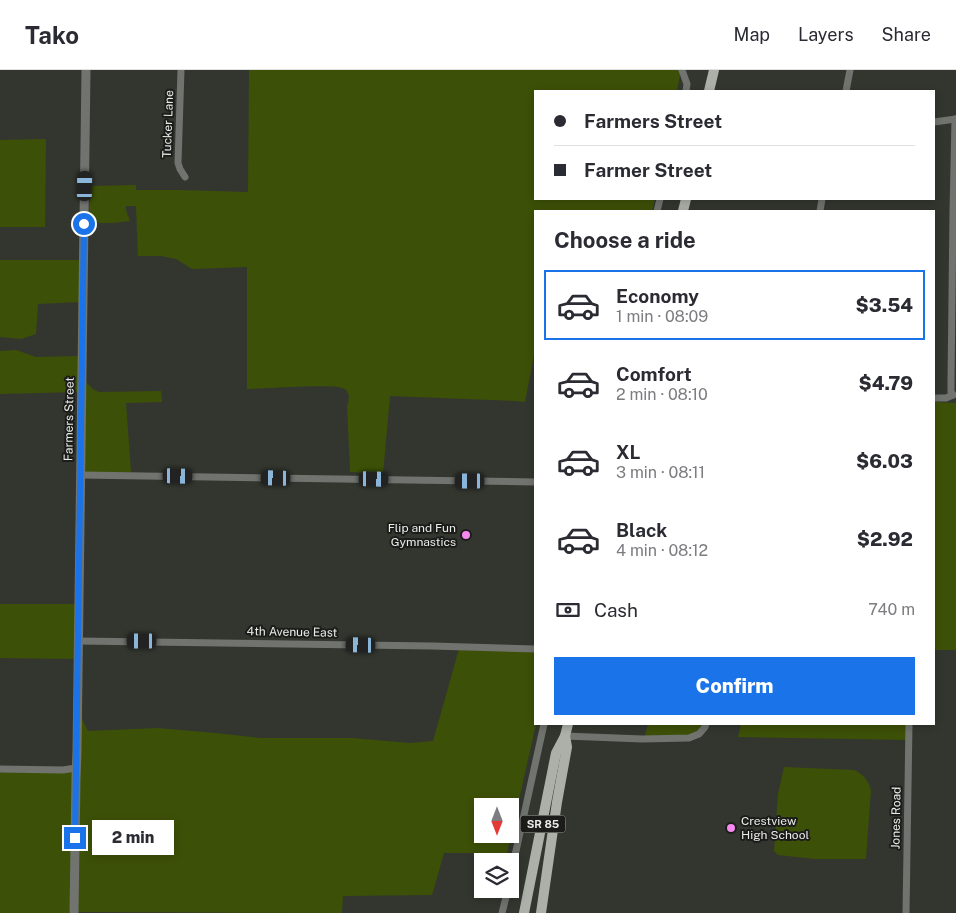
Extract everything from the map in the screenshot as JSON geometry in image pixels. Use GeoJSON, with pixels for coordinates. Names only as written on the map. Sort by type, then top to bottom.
{"type":"FeatureCollection","features":[{"type":"Feature","properties":{"kind":"main road"},"geometry":{"type":"LineString","coordinates":[[709,90],[714,70]]}},
{"type":"Feature","properties":{"kind":"main road","name":"SR 85"},"geometry":{"type":"LineString","coordinates":[[524,913],[556,753],[565,736],[568,725]]}},
{"type":"Feature","properties":{"kind":"main road","name":"SR 85"},"geometry":{"type":"LineString","coordinates":[[541,913],[566,747],[565,736]]}},
{"type":"Feature","properties":{"kind":"street","name":"Farmers Street"},"geometry":{"type":"LineString","coordinates":[[74,913],[86,70]]}},
{"type":"Feature","properties":{"kind":"street","name":"Tucker Lane"},"geometry":{"type":"LineString","coordinates":[[181,70],[178,163],[186,177]]}},
{"type":"Feature","properties":{"kind":"street"},"geometry":{"type":"LineString","coordinates":[[682,70],[687,84],[686,90]]}},
{"type":"Feature","properties":{"kind":"street"},"geometry":{"type":"LineString","coordinates":[[846,90],[850,70]]}},
{"type":"Feature","properties":{"kind":"street"},"geometry":{"type":"LineString","coordinates":[[935,122],[956,119],[951,381],[951,392],[954,397],[935,398]]}},
{"type":"Feature","properties":{"kind":"street"},"geometry":{"type":"LineString","coordinates":[[81,475],[534,482]]}},
{"type":"Feature","properties":{"kind":"street","name":"4th Avenue East"},"geometry":{"type":"LineString","coordinates":[[79,641],[534,649]]}},
{"type":"Feature","properties":{"kind":"street"},"geometry":{"type":"LineString","coordinates":[[516,853],[544,725]]}},
{"type":"Feature","properties":{"kind":"street"},"geometry":{"type":"LineString","coordinates":[[565,736],[635,739],[689,738],[699,734],[706,725]]}},
{"type":"Feature","properties":{"kind":"street","name":"Jones Road"},"geometry":{"type":"LineString","coordinates":[[906,913],[909,725]]}},
{"type":"Feature","properties":{"kind":"street"},"geometry":{"type":"LineString","coordinates":[[0,769],[63,770],[76,768]]}},
{"type":"Feature","properties":{"kind":"street"},"geometry":{"type":"LineString","coordinates":[[502,913],[506,898]]}},
{"type":"Feature","properties":{"kind":"green space"},"geometry":{"type":"Polygon","coordinates":[[[249,70],[681,70],[677,90],[534,90],[534,200],[655,200],[652,210],[534,210],[534,355],[525,402],[390,396],[383,474],[350,472],[347,404],[349,396],[345,389],[314,386],[247,389],[247,267],[192,269],[176,259],[161,256],[138,256],[136,206],[126,206],[130,221],[99,223],[89,214],[90,186],[136,185],[136,190],[248,192],[249,70]]]}},
{"type":"Feature","properties":{"kind":"green space"},"geometry":{"type":"Polygon","coordinates":[[[46,139],[45,227],[0,227],[0,140],[46,139]]]}},
{"type":"Feature","properties":{"kind":"green space"},"geometry":{"type":"Polygon","coordinates":[[[0,260],[81,260],[81,302],[38,304],[36,334],[21,339],[0,337],[0,260]]]}},
{"type":"Feature","properties":{"kind":"green space"},"geometry":{"type":"Polygon","coordinates":[[[16,350],[36,357],[80,356],[79,392],[0,394],[0,351],[16,350]]]}},
{"type":"Feature","properties":{"kind":"green space"},"geometry":{"type":"Polygon","coordinates":[[[85,381],[94,390],[99,392],[161,391],[162,402],[126,403],[131,472],[84,472],[85,381]]]}},
{"type":"Feature","properties":{"kind":"green space"},"geometry":{"type":"Polygon","coordinates":[[[935,402],[956,403],[956,650],[935,650],[935,402]]]}},
{"type":"Feature","properties":{"kind":"green space"},"geometry":{"type":"Polygon","coordinates":[[[0,604],[77,604],[76,659],[0,658],[0,604]]]}},
{"type":"Feature","properties":{"kind":"green space"},"geometry":{"type":"Polygon","coordinates":[[[459,649],[534,652],[534,725],[536,725],[519,800],[519,798],[474,798],[474,843],[509,843],[507,853],[444,853],[432,895],[343,896],[342,913],[77,912],[81,719],[88,731],[157,728],[260,738],[352,738],[410,743],[433,741],[459,649]]]}},
{"type":"Feature","properties":{"kind":"green space"},"geometry":{"type":"Polygon","coordinates":[[[648,725],[702,725],[698,731],[688,735],[645,736],[648,725]]]}},
{"type":"Feature","properties":{"kind":"green space"},"geometry":{"type":"Polygon","coordinates":[[[741,725],[911,725],[909,740],[738,737],[741,725]]]}},
{"type":"Feature","properties":{"kind":"green space"},"geometry":{"type":"Polygon","coordinates":[[[784,767],[854,770],[865,778],[871,790],[866,859],[815,859],[778,855],[774,851],[778,794],[784,767]]]}},
{"type":"Feature","properties":{"kind":"green space"},"geometry":{"type":"Polygon","coordinates":[[[0,772],[73,772],[71,912],[0,913],[0,772]]]}},
{"type":"Feature","properties":{"kind":"place","name":"Flip and Fun Gymnastics"},"geometry":{"type":"Point","coordinates":[466,535]}},
{"type":"Feature","properties":{"kind":"place","name":"Crestview High School"},"geometry":{"type":"Point","coordinates":[731,828]}},
{"type":"Feature","properties":{"kind":"route"},"geometry":{"type":"LineString","coordinates":[[75,838],[78,736],[84,224]]}}]}
